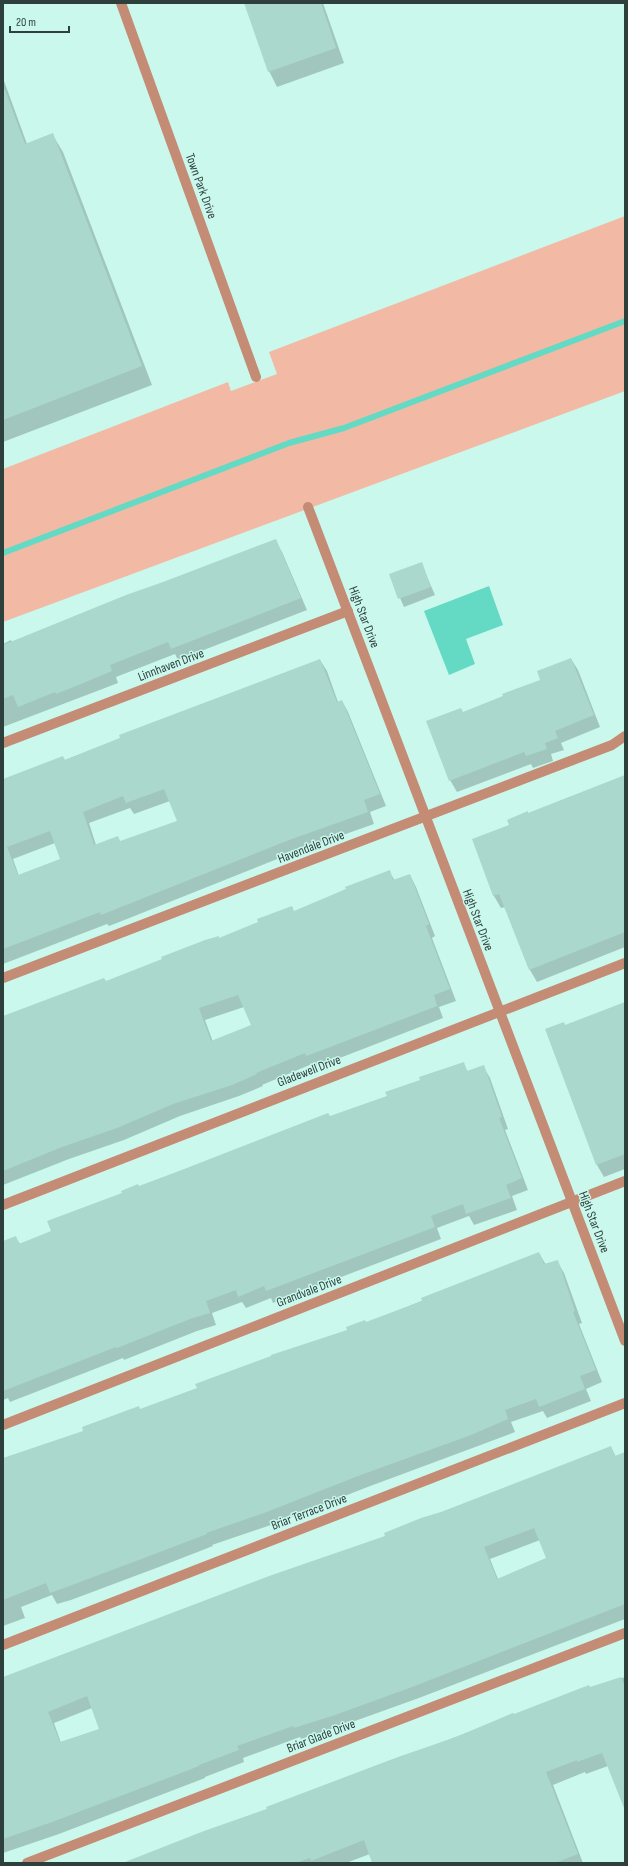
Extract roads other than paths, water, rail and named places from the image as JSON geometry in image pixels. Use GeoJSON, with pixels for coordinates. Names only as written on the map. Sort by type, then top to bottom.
{"type":"FeatureCollection","features":[{"type":"Feature","properties":{"kind":"street","name":"Town Park Drive"},"geometry":{"type":"LineString","coordinates":[[121,3],[256,377]]}},
{"type":"Feature","properties":{"kind":"street","name":"High Star Drive"},"geometry":{"type":"LineString","coordinates":[[308,507],[625,1341]]}},
{"type":"Feature","properties":{"kind":"street","name":"Linnhaven Drive"},"geometry":{"type":"LineString","coordinates":[[3,743],[348,612]]}},
{"type":"Feature","properties":{"kind":"street","name":"Havendale Drive"},"geometry":{"type":"LineString","coordinates":[[3,978],[425,818],[612,745],[625,736]]}},
{"type":"Feature","properties":{"kind":"street","name":"Gladewell Drive"},"geometry":{"type":"LineString","coordinates":[[3,1205],[499,1010],[625,963]]}},
{"type":"Feature","properties":{"kind":"street","name":"Grandvale Drive"},"geometry":{"type":"LineString","coordinates":[[3,1424],[625,1181]]}},
{"type":"Feature","properties":{"kind":"street","name":"Briar Terrace Drive"},"geometry":{"type":"LineString","coordinates":[[3,1646],[625,1402]]}},
{"type":"Feature","properties":{"kind":"street","name":"Briar Glade Drive"},"geometry":{"type":"LineString","coordinates":[[27,1863],[625,1633]]}},
{"type":"Feature","properties":{"kind":"waterway"},"geometry":{"type":"LineString","coordinates":[[3,553],[289,443],[344,428],[625,321]]}}]}
